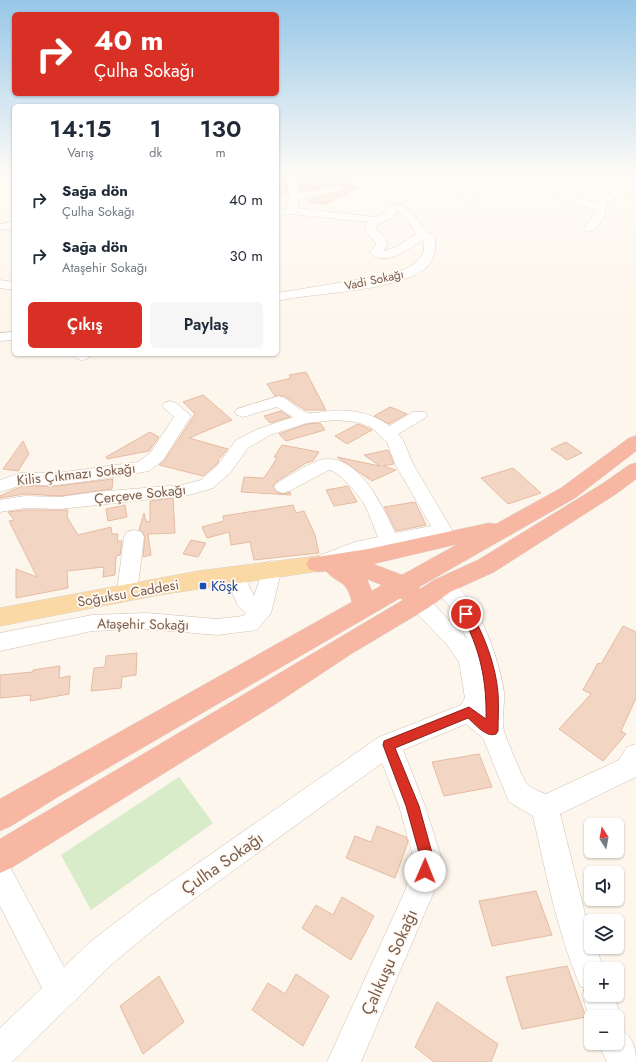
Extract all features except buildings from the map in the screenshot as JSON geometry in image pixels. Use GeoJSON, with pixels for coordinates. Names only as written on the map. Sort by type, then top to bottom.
{"type":"FeatureCollection","features":[{"type":"Feature","properties":{"kind":"highway"},"geometry":{"type":"LineString","coordinates":[[1,876],[264,697],[342,647],[410,594],[433,580],[514,524],[568,493],[636,442]]}},
{"type":"Feature","properties":{"kind":"highway"},"geometry":{"type":"LineString","coordinates":[[368,557],[397,560],[433,580],[492,562],[609,489],[636,469]]}},
{"type":"Feature","properties":{"kind":"highway"},"geometry":{"type":"LineString","coordinates":[[443,530],[498,517],[536,511]]}},
{"type":"Feature","properties":{"kind":"highway"},"geometry":{"type":"LineString","coordinates":[[325,564],[368,557],[514,524]]}},
{"type":"Feature","properties":{"kind":"highway"},"geometry":{"type":"LineString","coordinates":[[325,564],[384,575],[410,594]]}},
{"type":"Feature","properties":{"kind":"highway"},"geometry":{"type":"LineString","coordinates":[[325,564],[352,576],[356,582],[365,606]]}},
{"type":"Feature","properties":{"kind":"highway"},"geometry":{"type":"LineString","coordinates":[[0,816],[45,788],[365,606],[410,594]]}},
{"type":"Feature","properties":{"kind":"main road","name":"Soğuksu Caddesi"},"geometry":{"type":"LineString","coordinates":[[0,617],[127,592],[234,574],[272,568],[325,564]]}},
{"type":"Feature","properties":{"kind":"street","name":"Vadi Sokağı"},"geometry":{"type":"LineString","coordinates":[[279,297],[299,292],[356,285],[408,274],[419,268],[426,260],[430,238],[423,235],[402,249],[386,254],[378,254],[376,251],[382,242],[369,229],[373,223]]}},
{"type":"Feature","properties":{"kind":"street"},"geometry":{"type":"LineString","coordinates":[[415,223],[423,235]]}},
{"type":"Feature","properties":{"kind":"street"},"geometry":{"type":"LineString","coordinates":[[588,229],[594,223]]}},
{"type":"Feature","properties":{"kind":"street"},"geometry":{"type":"LineString","coordinates":[[0,227],[12,225]]}},
{"type":"Feature","properties":{"kind":"street"},"geometry":{"type":"LineString","coordinates":[[0,284],[12,286]]}},
{"type":"Feature","properties":{"kind":"street"},"geometry":{"type":"LineString","coordinates":[[0,292],[12,291]]}},
{"type":"Feature","properties":{"kind":"street"},"geometry":{"type":"LineString","coordinates":[[0,337],[12,336]]}},
{"type":"Feature","properties":{"kind":"street"},"geometry":{"type":"LineString","coordinates":[[243,412],[279,401],[305,418]]}},
{"type":"Feature","properties":{"kind":"street","name":"Kilis Çıkmazı Sokağı"},"geometry":{"type":"LineString","coordinates":[[0,486],[20,479],[65,478],[143,467],[157,456],[183,416],[170,406]]}},
{"type":"Feature","properties":{"kind":"street","name":"Çerçeve Sokağı"},"geometry":{"type":"LineString","coordinates":[[0,506],[25,502],[60,503],[94,498],[183,491],[207,484],[224,469],[242,444],[264,432],[305,418],[336,415],[359,417],[377,424],[395,440],[404,464],[443,530]]}},
{"type":"Feature","properties":{"kind":"street"},"geometry":{"type":"LineString","coordinates":[[388,433],[419,415]]}},
{"type":"Feature","properties":{"kind":"street"},"geometry":{"type":"LineString","coordinates":[[283,487],[326,464],[336,465],[345,470],[371,500],[389,541]]}},
{"type":"Feature","properties":{"kind":"street","name":"Soğuksu Caddesi"},"geometry":{"type":"LineString","coordinates":[[325,564],[345,552],[443,530]]}},
{"type":"Feature","properties":{"kind":"street"},"geometry":{"type":"LineString","coordinates":[[127,592],[134,537]]}},
{"type":"Feature","properties":{"kind":"street"},"geometry":{"type":"LineString","coordinates":[[234,574],[244,600],[260,613],[272,568]]}},
{"type":"Feature","properties":{"kind":"street"},"geometry":{"type":"LineString","coordinates":[[433,580],[461,605],[472,623],[481,646],[492,692],[492,731],[518,793],[546,808],[570,914],[587,962]]}},
{"type":"Feature","properties":{"kind":"street"},"geometry":{"type":"LineString","coordinates":[[410,594],[455,639],[470,660],[476,685],[477,700],[469,712],[492,731]]}},
{"type":"Feature","properties":{"kind":"street","name":"Ataşehir Sokağı"},"geometry":{"type":"LineString","coordinates":[[0,642],[92,623],[147,621],[217,627],[249,624],[260,613]]}},
{"type":"Feature","properties":{"kind":"street","name":"Çulha Sokağı"},"geometry":{"type":"LineString","coordinates":[[0,1051],[101,953],[156,910],[388,745],[469,712]]}},
{"type":"Feature","properties":{"kind":"street","name":"Çalıkuşu Sokağı"},"geometry":{"type":"LineString","coordinates":[[344,1062],[419,894],[428,860],[412,806],[388,745]]}},
{"type":"Feature","properties":{"kind":"street"},"geometry":{"type":"LineString","coordinates":[[546,808],[628,768],[636,755]]}},
{"type":"Feature","properties":{"kind":"street"},"geometry":{"type":"LineString","coordinates":[[1,876],[61,992]]}},
{"type":"Feature","properties":{"kind":"street"},"geometry":{"type":"LineString","coordinates":[[618,1050],[626,1062]]}},
{"type":"Feature","properties":{"kind":"green space"},"geometry":{"type":"Polygon","coordinates":[[[179,777],[213,823],[91,910],[61,855],[179,777]]]}},
{"type":"Feature","properties":{"kind":"place","name":"Köşk"},"geometry":{"type":"Point","coordinates":[203,586]}},
{"type":"Feature","properties":{"kind":"route"},"geometry":{"type":"LineString","coordinates":[[425,871],[428,860],[412,806],[388,745],[469,712],[492,731],[492,692],[486,662],[472,623],[466,614]]}}]}
